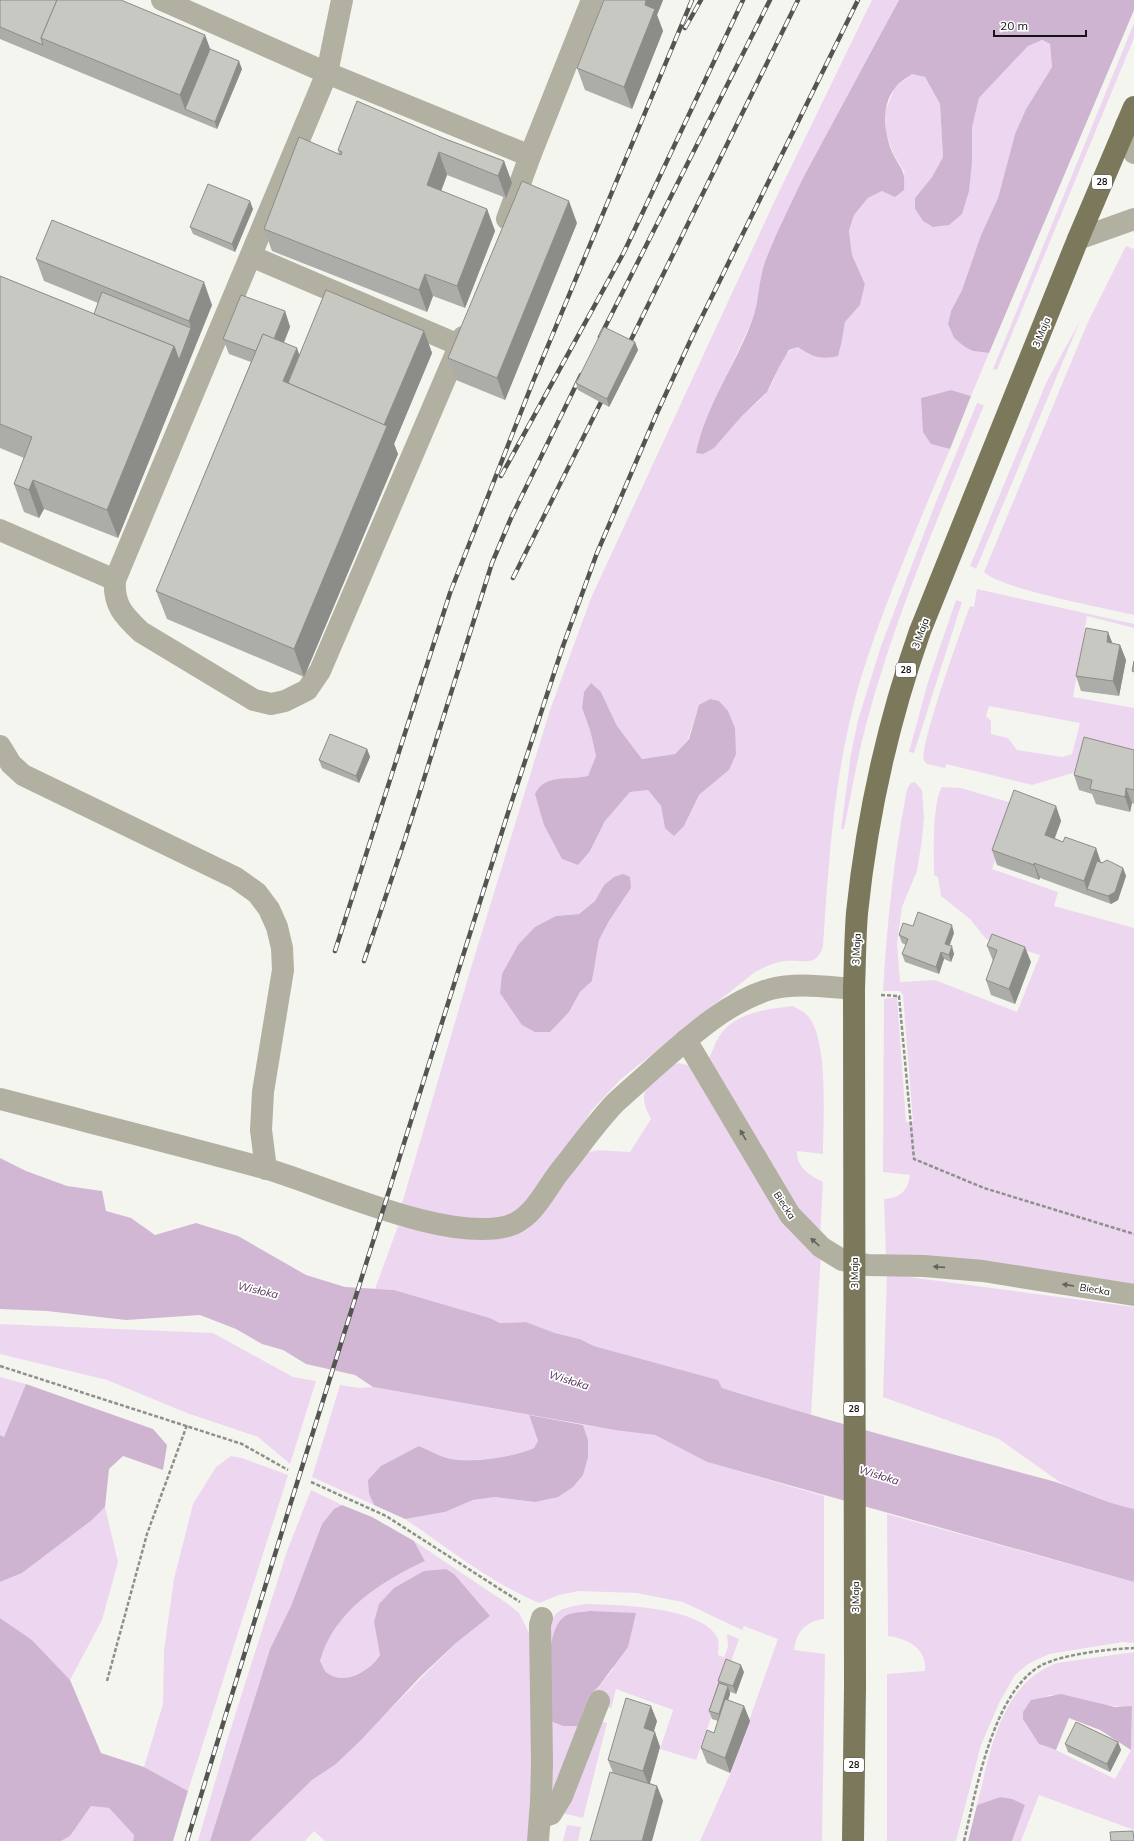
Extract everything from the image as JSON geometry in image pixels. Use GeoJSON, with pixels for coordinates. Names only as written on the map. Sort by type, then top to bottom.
{"type":"FeatureCollection","features":[{"type":"Feature","properties":{"kind":"main road","name":"3 Maja"},"geometry":{"type":"LineString","coordinates":[[853,1841],[855,1688],[853,1129],[854,989],[857,913],[868,834],[886,740],[901,685],[944,569],[1078,239],[1130,116]]}},
{"type":"Feature","properties":{"kind":"street"},"geometry":{"type":"LineString","coordinates":[[162,0],[327,73],[530,156]]}},
{"type":"Feature","properties":{"kind":"street"},"geometry":{"type":"LineString","coordinates":[[342,0],[327,73],[116,580],[114,595],[128,619],[142,632],[254,700],[271,704],[285,701],[307,690],[320,671],[471,316]]}},
{"type":"Feature","properties":{"kind":"street"},"geometry":{"type":"LineString","coordinates":[[501,236],[530,156],[592,0]]}},
{"type":"Feature","properties":{"kind":"street"},"geometry":{"type":"LineString","coordinates":[[1130,116],[1129,142],[1134,153]]}},
{"type":"Feature","properties":{"kind":"street"},"geometry":{"type":"LineString","coordinates":[[1078,239],[1134,219]]}},
{"type":"Feature","properties":{"kind":"street"},"geometry":{"type":"LineString","coordinates":[[251,256],[459,345]]}},
{"type":"Feature","properties":{"kind":"street"},"geometry":{"type":"LineString","coordinates":[[0,530],[116,580]]}},
{"type":"Feature","properties":{"kind":"street"},"geometry":{"type":"LineString","coordinates":[[0,746],[11,764],[23,775],[236,878],[257,893],[269,909],[277,927],[282,948],[282,970],[263,1092],[261,1130],[266,1169]]}},
{"type":"Feature","properties":{"kind":"street"},"geometry":{"type":"LineString","coordinates":[[0,1099],[266,1169],[414,1219],[472,1228],[506,1227],[520,1221],[531,1212],[557,1175],[615,1104],[686,1040],[742,1001],[774,988],[807,986],[854,989]]}},
{"type":"Feature","properties":{"kind":"street","name":"Biecka"},"geometry":{"type":"LineString","coordinates":[[686,1040],[790,1215],[820,1247],[842,1260],[868,1265],[924,1266],[983,1271],[1134,1295]]}},
{"type":"Feature","properties":{"kind":"street"},"geometry":{"type":"LineString","coordinates":[[538,1841],[542,1763],[540,1625],[542,1618]]}},
{"type":"Feature","properties":{"kind":"street"},"geometry":{"type":"LineString","coordinates":[[540,1818],[551,1814],[562,1796],[599,1701]]}},
{"type":"Feature","properties":{"kind":"path"},"geometry":{"type":"LineString","coordinates":[[880,995],[899,996],[914,1159],[984,1188],[1134,1234]]}},
{"type":"Feature","properties":{"kind":"path"},"geometry":{"type":"LineString","coordinates":[[0,1366],[187,1425],[242,1444],[288,1470]]}},
{"type":"Feature","properties":{"kind":"path"},"geometry":{"type":"LineString","coordinates":[[107,1680],[147,1534],[187,1425]]}},
{"type":"Feature","properties":{"kind":"path"},"geometry":{"type":"LineString","coordinates":[[311,1482],[392,1520],[542,1618]]}},
{"type":"Feature","properties":{"kind":"path"},"geometry":{"type":"LineString","coordinates":[[964,1841],[979,1777],[992,1734],[1007,1703],[1020,1683],[1042,1665],[1056,1660],[1100,1651],[1134,1648]]}},
{"type":"Feature","properties":{"kind":"shaded area"},"geometry":{"type":"Polygon","coordinates":[[[872,0],[899,0],[804,176],[765,263],[754,316],[709,414],[741,417],[766,393],[782,361],[791,350],[798,347],[808,354],[842,340],[845,322],[860,305],[865,284],[852,255],[849,232],[854,215],[868,198],[882,191],[905,173],[894,155],[886,134],[885,112],[895,87],[912,74],[925,77],[940,104],[943,157],[932,177],[915,198],[915,209],[923,221],[972,162],[972,128],[979,98],[1028,46],[1041,40],[1050,44],[1052,67],[1026,109],[1015,134],[998,198],[981,235],[962,290],[951,311],[948,323],[954,338],[973,351],[989,353],[971,396],[951,390],[921,398],[931,444],[950,449],[890,595],[868,655],[859,685],[845,744],[840,773],[829,860],[823,947],[820,954],[812,960],[781,962],[755,972],[621,1079],[592,1110],[559,1161],[514,1217],[472,1221],[401,1207],[470,971],[550,710],[591,598],[776,198],[872,0]],[[584,692],[582,708],[590,730],[596,756],[588,777],[576,779],[590,851],[605,821],[630,792],[648,790],[661,806],[665,828],[684,826],[699,795],[729,770],[734,734],[733,726],[726,710],[719,701],[699,706],[688,739],[675,754],[642,759],[617,726],[601,692],[584,692]],[[604,885],[595,901],[579,914],[556,916],[569,1012],[580,992],[592,981],[599,940],[609,921],[631,888],[604,885]]]}},
{"type":"Feature","properties":{"kind":"shaded area"},"geometry":{"type":"Polygon","coordinates":[[[899,0],[1134,0],[1134,10],[989,353],[973,351],[965,347],[954,338],[948,324],[951,311],[962,290],[981,235],[998,198],[1015,134],[1026,109],[1052,67],[1050,44],[1042,40],[1028,46],[979,98],[972,128],[972,162],[969,191],[962,214],[949,225],[933,227],[923,221],[915,209],[915,198],[932,177],[943,157],[940,104],[925,77],[912,74],[897,86],[890,96],[887,104],[885,121],[891,148],[904,175],[904,190],[895,197],[882,191],[868,198],[854,215],[849,231],[852,255],[865,284],[860,305],[845,322],[838,356],[827,358],[817,357],[798,347],[789,350],[767,392],[741,417],[714,448],[703,454],[696,453],[707,417],[740,350],[754,315],[763,268],[769,251],[804,176],[899,0]]]}},
{"type":"Feature","properties":{"kind":"shaded area"},"geometry":{"type":"Polygon","coordinates":[[[1134,23],[1134,38],[997,370],[993,369],[1134,23]]]}},
{"type":"Feature","properties":{"kind":"shaded area"},"geometry":{"type":"Polygon","coordinates":[[[1126,246],[1134,249],[1134,615],[1031,591],[1011,585],[984,572],[1087,324],[1126,246]]]}},
{"type":"Feature","properties":{"kind":"shaded area"},"geometry":{"type":"Polygon","coordinates":[[[1080,321],[976,569],[970,566],[1047,381],[1080,321]]]}},
{"type":"Feature","properties":{"kind":"shaded area"},"geometry":{"type":"Polygon","coordinates":[[[951,390],[971,396],[950,449],[931,444],[923,432],[921,398],[951,390]]]}},
{"type":"Feature","properties":{"kind":"shaded area"},"geometry":{"type":"Polygon","coordinates":[[[977,403],[984,405],[922,558],[893,635],[869,714],[855,772],[844,829],[841,829],[851,754],[858,720],[881,646],[936,502],[977,403]]]}},
{"type":"Feature","properties":{"kind":"shaded area"},"geometry":{"type":"Polygon","coordinates":[[[977,589],[1134,624],[1134,628],[1087,616],[1073,697],[1134,708],[1134,755],[1032,785],[946,764],[945,768],[927,764],[924,761],[924,751],[934,711],[970,606],[974,607],[977,589]],[[989,706],[986,716],[991,721],[991,734],[1008,738],[1017,750],[1062,757],[1072,754],[1080,723],[989,706]]]}},
{"type":"Feature","properties":{"kind":"shaded area"},"geometry":{"type":"Polygon","coordinates":[[[956,600],[962,602],[914,753],[909,752],[928,682],[956,600]]]}},
{"type":"Feature","properties":{"kind":"shaded area"},"geometry":{"type":"Polygon","coordinates":[[[591,683],[601,692],[617,726],[642,759],[675,754],[689,739],[699,705],[710,699],[719,701],[728,711],[735,728],[736,754],[729,770],[699,795],[684,826],[674,836],[665,828],[661,806],[648,790],[630,792],[605,821],[590,851],[578,865],[562,859],[544,825],[535,794],[539,787],[551,780],[588,776],[596,756],[590,730],[582,708],[584,692],[591,683]]]}},
{"type":"Feature","properties":{"kind":"shaded area"},"geometry":{"type":"Polygon","coordinates":[[[915,782],[922,790],[924,817],[917,871],[902,907],[897,944],[900,982],[935,980],[1017,1012],[1040,955],[986,939],[970,919],[941,896],[938,877],[934,875],[934,843],[935,816],[939,794],[942,787],[961,788],[1015,804],[992,869],[1058,892],[1054,906],[1134,928],[1134,1290],[886,1258],[884,1199],[895,1197],[902,1193],[909,1181],[910,1175],[883,1172],[884,999],[897,997],[906,1122],[913,1122],[903,995],[900,991],[883,991],[889,915],[898,839],[907,789],[911,783],[915,782]]]}},
{"type":"Feature","properties":{"kind":"shaded area"},"geometry":{"type":"Polygon","coordinates":[[[623,874],[630,877],[631,888],[609,921],[599,940],[592,981],[580,992],[569,1012],[550,1032],[535,1032],[522,1025],[500,993],[502,974],[518,945],[535,927],[556,916],[579,914],[595,901],[604,885],[614,877],[623,874]]]}},
{"type":"Feature","properties":{"kind":"shaded area"},"geometry":{"type":"Polygon","coordinates":[[[793,1006],[807,1015],[815,1027],[822,1062],[824,1102],[823,1154],[797,1151],[797,1157],[801,1166],[813,1177],[823,1182],[820,1238],[802,1223],[709,1058],[720,1035],[735,1021],[763,1010],[793,1006]]]}},
{"type":"Feature","properties":{"kind":"shaded area"},"geometry":{"type":"Polygon","coordinates":[[[679,1063],[697,1068],[768,1199],[789,1230],[801,1242],[821,1255],[811,1415],[722,1388],[717,1380],[594,1346],[580,1339],[555,1333],[526,1322],[500,1323],[490,1318],[394,1290],[375,1289],[398,1226],[478,1239],[510,1236],[527,1230],[585,1153],[598,1150],[630,1152],[651,1119],[645,1106],[645,1091],[652,1081],[670,1066],[679,1063]]]}},
{"type":"Feature","properties":{"kind":"shaded area"},"geometry":{"type":"Polygon","coordinates":[[[887,1274],[1134,1307],[1134,1509],[1116,1505],[1061,1483],[999,1439],[883,1397],[887,1274]]]}},
{"type":"Feature","properties":{"kind":"shaded area"},"geometry":{"type":"Polygon","coordinates":[[[0,1324],[213,1333],[293,1377],[316,1381],[290,1464],[258,1437],[187,1413],[107,1380],[0,1354],[0,1324]]]}},
{"type":"Feature","properties":{"kind":"shaded area"},"geometry":{"type":"Polygon","coordinates":[[[0,1377],[26,1384],[4,1437],[0,1435],[0,1377]]]}},
{"type":"Feature","properties":{"kind":"shaded area"},"geometry":{"type":"Polygon","coordinates":[[[26,1384],[153,1429],[167,1445],[163,1470],[123,1456],[109,1469],[105,1507],[92,1520],[22,1573],[0,1582],[0,1435],[4,1437],[26,1384]]]}},
{"type":"Feature","properties":{"kind":"shaded area"},"geometry":{"type":"Polygon","coordinates":[[[340,1385],[359,1388],[373,1387],[529,1415],[538,1441],[535,1448],[527,1451],[482,1460],[451,1459],[419,1446],[403,1456],[369,1494],[374,1505],[312,1477],[340,1385]]]}},
{"type":"Feature","properties":{"kind":"shaded area"},"geometry":{"type":"Polygon","coordinates":[[[529,1415],[583,1425],[588,1440],[588,1457],[583,1475],[573,1487],[558,1497],[535,1502],[495,1497],[473,1500],[445,1512],[405,1519],[374,1505],[369,1494],[368,1480],[381,1466],[419,1446],[447,1458],[460,1460],[482,1460],[516,1454],[534,1448],[538,1441],[529,1415]]]}},
{"type":"Feature","properties":{"kind":"shaded area"},"geometry":{"type":"Polygon","coordinates":[[[583,1425],[655,1435],[707,1462],[824,1496],[824,1619],[812,1622],[803,1628],[797,1638],[794,1650],[825,1654],[822,1841],[700,1841],[730,1774],[778,1639],[744,1626],[742,1630],[683,1602],[636,1593],[579,1591],[559,1595],[539,1603],[504,1586],[405,1519],[445,1512],[473,1500],[495,1497],[535,1502],[588,1440],[583,1425]]]}},
{"type":"Feature","properties":{"kind":"shaded area"},"geometry":{"type":"Polygon","coordinates":[[[231,1456],[242,1458],[288,1475],[188,1791],[144,1767],[163,1704],[164,1650],[174,1579],[193,1504],[216,1467],[231,1456]]]}},
{"type":"Feature","properties":{"kind":"shaded area"},"geometry":{"type":"Polygon","coordinates":[[[311,1490],[342,1505],[334,1509],[322,1524],[291,1606],[270,1649],[210,1841],[198,1841],[226,1744],[287,1551],[311,1490]]]}},
{"type":"Feature","properties":{"kind":"shaded area"},"geometry":{"type":"Polygon","coordinates":[[[342,1505],[372,1517],[414,1541],[425,1561],[392,1578],[361,1600],[348,1613],[336,1627],[327,1643],[320,1661],[326,1672],[341,1678],[348,1677],[356,1675],[370,1667],[376,1661],[380,1655],[374,1622],[379,1604],[394,1588],[424,1571],[446,1569],[454,1574],[490,1616],[456,1643],[420,1677],[361,1740],[336,1764],[312,1780],[250,1841],[210,1841],[270,1649],[291,1606],[322,1524],[334,1509],[342,1505]]]}},
{"type":"Feature","properties":{"kind":"shaded area"},"geometry":{"type":"Polygon","coordinates":[[[105,1507],[118,1562],[102,1620],[70,1680],[32,1640],[0,1618],[0,1582],[22,1573],[92,1520],[105,1507]]]}},
{"type":"Feature","properties":{"kind":"shaded area"},"geometry":{"type":"Polygon","coordinates":[[[887,1514],[1134,1582],[1134,1643],[1123,1642],[1049,1654],[1028,1664],[1015,1675],[999,1703],[981,1745],[956,1841],[887,1841],[887,1674],[925,1671],[925,1663],[923,1656],[915,1646],[909,1642],[888,1636],[887,1514]]]}},
{"type":"Feature","properties":{"kind":"shaded area"},"geometry":{"type":"Polygon","coordinates":[[[414,1541],[508,1604],[519,1613],[529,1633],[536,1675],[528,1841],[325,1841],[314,1831],[305,1841],[250,1841],[312,1780],[336,1764],[456,1643],[490,1616],[374,1622],[380,1655],[376,1661],[370,1667],[356,1675],[348,1677],[341,1678],[326,1672],[320,1661],[327,1643],[336,1627],[348,1612],[376,1588],[425,1561],[414,1541]]]}},
{"type":"Feature","properties":{"kind":"shaded area"},"geometry":{"type":"Polygon","coordinates":[[[586,1604],[657,1609],[694,1619],[708,1627],[717,1637],[719,1643],[718,1655],[724,1657],[728,1647],[727,1634],[739,1639],[696,1760],[660,1749],[673,1710],[616,1689],[611,1709],[603,1702],[589,1696],[613,1669],[612,1613],[591,1611],[550,1648],[552,1620],[555,1615],[565,1608],[586,1604]]]}},
{"type":"Feature","properties":{"kind":"shaded area"},"geometry":{"type":"Polygon","coordinates":[[[591,1611],[636,1613],[628,1647],[599,1686],[589,1696],[578,1726],[563,1726],[550,1721],[549,1664],[554,1633],[559,1622],[567,1615],[591,1611]]]}},
{"type":"Feature","properties":{"kind":"shaded area"},"geometry":{"type":"Polygon","coordinates":[[[0,1618],[32,1640],[70,1680],[101,1753],[144,1767],[188,1791],[173,1841],[133,1841],[134,1835],[109,1808],[91,1806],[70,1836],[61,1841],[0,1841],[0,1618]]]}},
{"type":"Feature","properties":{"kind":"shaded area"},"geometry":{"type":"Polygon","coordinates":[[[1134,1652],[1134,1830],[1039,1795],[1021,1841],[1012,1841],[1025,1805],[1000,1797],[977,1805],[993,1743],[1000,1722],[1010,1703],[1022,1686],[1038,1673],[1057,1663],[1134,1652]],[[1050,1695],[1041,1699],[1031,1700],[1043,1746],[1056,1750],[1115,1779],[1131,1750],[1132,1707],[1122,1707],[1050,1695]]]}},
{"type":"Feature","properties":{"kind":"shaded area"},"geometry":{"type":"Polygon","coordinates":[[[1061,1694],[1115,1707],[1132,1706],[1131,1750],[1100,1730],[1069,1718],[1056,1750],[1039,1744],[1023,1719],[1023,1712],[1031,1700],[1061,1694]]]}},
{"type":"Feature","properties":{"kind":"shaded area"},"geometry":{"type":"Polygon","coordinates":[[[550,1721],[563,1726],[578,1726],[551,1801],[550,1721]]]}},
{"type":"Feature","properties":{"kind":"shaded area"},"geometry":{"type":"Polygon","coordinates":[[[599,1721],[607,1723],[583,1818],[562,1813],[599,1721]]]}},
{"type":"Feature","properties":{"kind":"shaded area"},"geometry":{"type":"Polygon","coordinates":[[[1000,1797],[1012,1799],[1025,1805],[1012,1841],[968,1841],[977,1805],[1000,1797]]]}},
{"type":"Feature","properties":{"kind":"shaded area"},"geometry":{"type":"Polygon","coordinates":[[[91,1806],[109,1808],[134,1835],[133,1841],[61,1841],[70,1836],[91,1806]]]}},
{"type":"Feature","properties":{"kind":"shaded area"},"geometry":{"type":"Polygon","coordinates":[[[567,1825],[581,1827],[578,1841],[563,1841],[567,1825]]]}},
{"type":"Feature","properties":{"kind":"water","name":"Wisłoka"},"geometry":{"type":"Polygon","coordinates":[[[0,1158],[26,1171],[67,1186],[102,1191],[106,1211],[131,1218],[155,1235],[196,1223],[238,1236],[306,1275],[345,1287],[394,1290],[490,1318],[500,1323],[526,1322],[555,1333],[580,1339],[594,1346],[718,1380],[722,1388],[843,1424],[1056,1482],[1111,1503],[1134,1509],[1134,1582],[707,1462],[655,1435],[615,1430],[373,1387],[355,1375],[306,1364],[283,1350],[262,1344],[236,1329],[200,1315],[126,1320],[47,1311],[0,1309],[0,1158]]]}},
{"type":"Feature","properties":{"kind":"building"},"geometry":{"type":"Polygon","coordinates":[[[0,0],[57,0],[41,38],[43,45],[0,27],[0,0]]]}},
{"type":"Feature","properties":{"kind":"building"},"geometry":{"type":"Polygon","coordinates":[[[57,0],[121,0],[205,35],[180,95],[41,38],[57,0]]]}},
{"type":"Feature","properties":{"kind":"building"},"geometry":{"type":"Polygon","coordinates":[[[604,0],[646,0],[645,5],[655,9],[624,87],[577,68],[604,0]]]}},
{"type":"Feature","properties":{"kind":"building"},"geometry":{"type":"Polygon","coordinates":[[[210,49],[239,61],[215,122],[185,109],[210,49]]]}},
{"type":"Feature","properties":{"kind":"building"},"geometry":{"type":"Polygon","coordinates":[[[357,101],[443,138],[504,161],[498,176],[439,152],[427,185],[487,209],[457,286],[425,274],[419,290],[264,229],[299,137],[341,155],[342,152],[338,150],[357,101]]]}},
{"type":"Feature","properties":{"kind":"building"},"geometry":{"type":"Polygon","coordinates":[[[522,181],[569,201],[497,378],[448,358],[522,181]]]}},
{"type":"Feature","properties":{"kind":"building"},"geometry":{"type":"Polygon","coordinates":[[[208,184],[250,201],[232,244],[190,227],[208,184]]]}},
{"type":"Feature","properties":{"kind":"building"},"geometry":{"type":"Polygon","coordinates":[[[52,220],[204,282],[189,321],[36,259],[52,220]]]}},
{"type":"Feature","properties":{"kind":"building"},"geometry":{"type":"Polygon","coordinates":[[[0,276],[174,346],[107,510],[33,480],[29,490],[14,484],[32,437],[0,424],[0,276]]]}},
{"type":"Feature","properties":{"kind":"building"},"geometry":{"type":"Polygon","coordinates":[[[326,290],[424,331],[384,425],[288,383],[326,290]]]}},
{"type":"Feature","properties":{"kind":"building"},"geometry":{"type":"Polygon","coordinates":[[[102,292],[191,328],[179,360],[174,346],[94,314],[102,292]]]}},
{"type":"Feature","properties":{"kind":"building"},"geometry":{"type":"Polygon","coordinates":[[[241,295],[285,311],[274,339],[263,334],[256,351],[223,339],[241,295]]]}},
{"type":"Feature","properties":{"kind":"building"},"geometry":{"type":"Polygon","coordinates":[[[604,327],[635,342],[607,399],[576,383],[604,327]]]}},
{"type":"Feature","properties":{"kind":"building"},"geometry":{"type":"Polygon","coordinates":[[[263,334],[297,348],[283,381],[387,426],[294,649],[156,591],[263,334]]]}},
{"type":"Feature","properties":{"kind":"building"},"geometry":{"type":"Polygon","coordinates":[[[1086,628],[1108,632],[1107,642],[1120,645],[1113,681],[1076,676],[1086,628]]]}},
{"type":"Feature","properties":{"kind":"building"},"geometry":{"type":"Polygon","coordinates":[[[1134,661],[1134,672],[1132,671],[1134,661]]]}},
{"type":"Feature","properties":{"kind":"building"},"geometry":{"type":"Polygon","coordinates":[[[330,734],[367,749],[356,776],[319,760],[330,734]]]}},
{"type":"Feature","properties":{"kind":"building"},"geometry":{"type":"Polygon","coordinates":[[[1084,737],[1134,750],[1134,790],[1126,788],[1125,797],[1090,789],[1092,780],[1074,775],[1084,737]]]}},
{"type":"Feature","properties":{"kind":"building"},"geometry":{"type":"Polygon","coordinates":[[[1014,790],[1056,806],[1045,835],[1063,842],[1065,837],[1096,848],[1084,881],[992,850],[1014,790]]]}},
{"type":"Feature","properties":{"kind":"building"},"geometry":{"type":"Polygon","coordinates":[[[1107,860],[1123,868],[1115,892],[1108,896],[1087,889],[1097,861],[1102,863],[1107,860]]]}},
{"type":"Feature","properties":{"kind":"building"},"geometry":{"type":"Polygon","coordinates":[[[918,912],[952,925],[945,944],[952,946],[949,955],[941,952],[936,967],[902,954],[908,939],[899,935],[903,923],[913,926],[918,912]]]}},
{"type":"Feature","properties":{"kind":"building"},"geometry":{"type":"Polygon","coordinates":[[[992,934],[1025,947],[1009,989],[986,980],[997,950],[987,946],[992,934]]]}},
{"type":"Feature","properties":{"kind":"building"},"geometry":{"type":"Polygon","coordinates":[[[726,1659],[741,1665],[733,1686],[718,1681],[726,1659]]]}},
{"type":"Feature","properties":{"kind":"building"},"geometry":{"type":"Polygon","coordinates":[[[719,1683],[728,1686],[719,1714],[709,1711],[719,1683]]]}},
{"type":"Feature","properties":{"kind":"building"},"geometry":{"type":"Polygon","coordinates":[[[626,1698],[651,1706],[644,1728],[655,1732],[643,1771],[608,1760],[626,1698]]]}},
{"type":"Feature","properties":{"kind":"building"},"geometry":{"type":"Polygon","coordinates":[[[725,1699],[744,1706],[725,1758],[701,1748],[707,1730],[714,1733],[725,1699]]]}},
{"type":"Feature","properties":{"kind":"building"},"geometry":{"type":"Polygon","coordinates":[[[1076,1722],[1118,1742],[1107,1764],[1065,1744],[1076,1722]]]}},
{"type":"Feature","properties":{"kind":"building"},"geometry":{"type":"Polygon","coordinates":[[[610,1772],[657,1786],[642,1841],[590,1841],[610,1772]]]}},
{"type":"Feature","properties":{"kind":"building"},"geometry":{"type":"Polygon","coordinates":[[[1133,1831],[1134,1841],[1111,1841],[1110,1832],[1133,1831]]]}},
{"type":"Feature","properties":{"kind":"railway"},"geometry":{"type":"LineString","coordinates":[[335,951],[450,593],[532,384],[692,0]]}},
{"type":"Feature","properties":{"kind":"railway"},"geometry":{"type":"LineString","coordinates":[[685,28],[701,0]]}},
{"type":"Feature","properties":{"kind":"railway"},"geometry":{"type":"LineString","coordinates":[[501,476],[624,252],[743,0]]}},
{"type":"Feature","properties":{"kind":"railway"},"geometry":{"type":"LineString","coordinates":[[600,337],[770,0]]}},
{"type":"Feature","properties":{"kind":"railway"},"geometry":{"type":"LineString","coordinates":[[626,350],[798,0]]}},
{"type":"Feature","properties":{"kind":"railway"},"geometry":{"type":"LineString","coordinates":[[187,1841],[292,1499],[507,816],[563,646],[597,553],[657,413],[692,337],[858,0]]}},
{"type":"Feature","properties":{"kind":"railway"},"geometry":{"type":"LineString","coordinates":[[364,961],[405,839],[492,563],[511,518],[581,375]]}},
{"type":"Feature","properties":{"kind":"railway"},"geometry":{"type":"LineString","coordinates":[[513,578],[606,392]]}}]}
